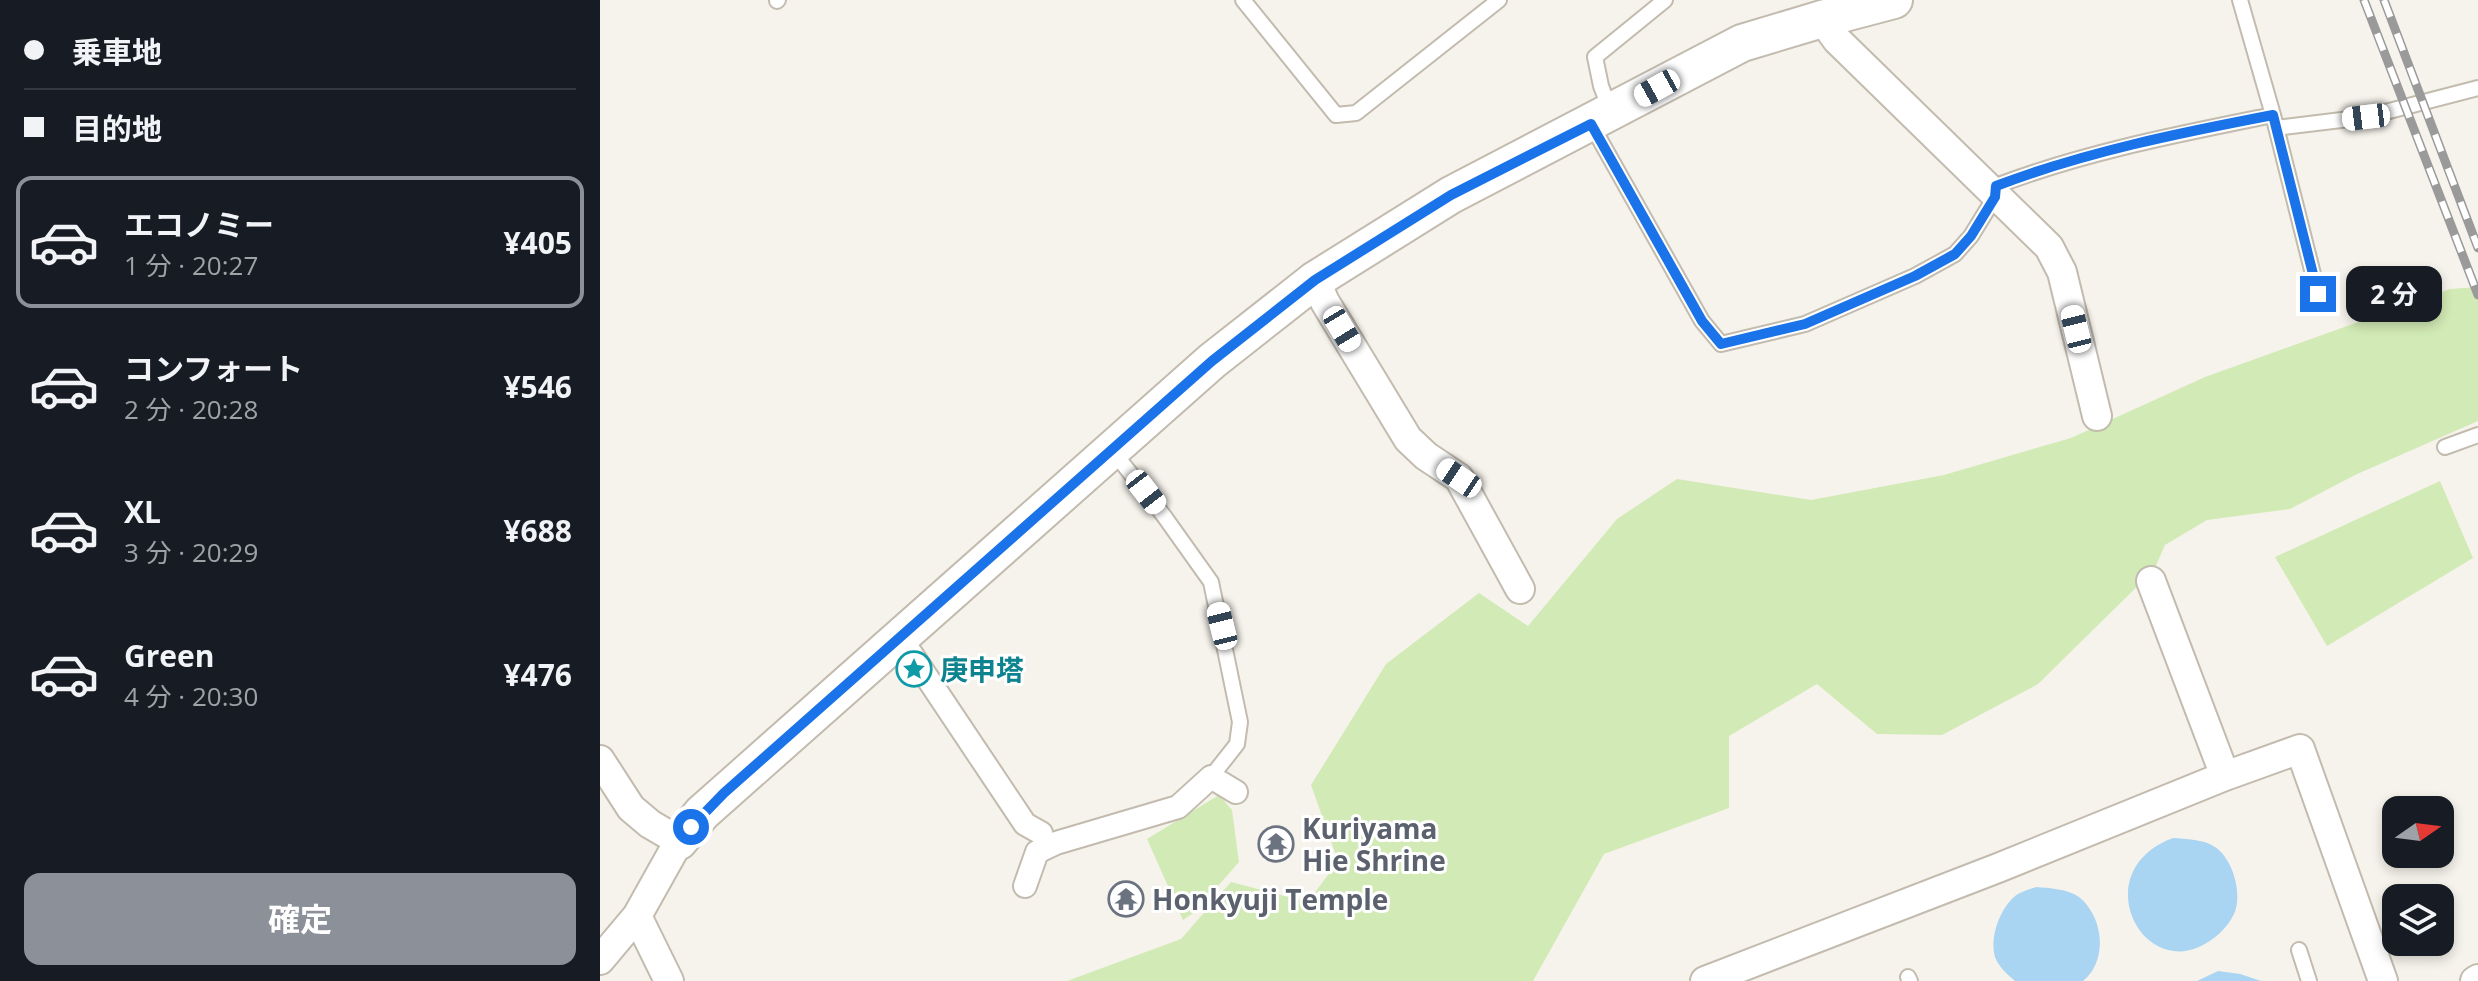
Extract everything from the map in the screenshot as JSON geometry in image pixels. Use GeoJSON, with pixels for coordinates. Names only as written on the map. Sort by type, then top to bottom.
{"type":"FeatureCollection","features":[{"type":"Feature","properties":{"kind":"street"},"geometry":{"type":"LineString","coordinates":[[600,960],[637,916],[679,841],[702,813],[1212,361],[1315,280],[1451,195],[1742,43],[1894,0]]}},
{"type":"Feature","properties":{"kind":"street"},"geometry":{"type":"LineString","coordinates":[[1822,19],[1837,40],[2049,247],[2062,272],[2097,416]]}},
{"type":"Feature","properties":{"kind":"street"},"geometry":{"type":"LineString","coordinates":[[1315,280],[1325,302],[1408,439],[1426,456],[1459,478],[1520,589]]}},
{"type":"Feature","properties":{"kind":"street"},"geometry":{"type":"LineString","coordinates":[[2151,581],[2225,776]]}},
{"type":"Feature","properties":{"kind":"street"},"geometry":{"type":"LineString","coordinates":[[900,637],[1025,824],[1041,833]]}},
{"type":"Feature","properties":{"kind":"street"},"geometry":{"type":"LineString","coordinates":[[1705,981],[2300,749],[2383,981]]}},
{"type":"Feature","properties":{"kind":"street"},"geometry":{"type":"LineString","coordinates":[[600,760],[631,808],[650,824],[679,841]]}},
{"type":"Feature","properties":{"kind":"street"},"geometry":{"type":"LineString","coordinates":[[1025,886],[1037,852],[1056,843],[1178,807],[1211,777],[1236,792]]}},
{"type":"Feature","properties":{"kind":"street"},"geometry":{"type":"LineString","coordinates":[[637,916],[669,981]]}},
{"type":"Feature","properties":{"kind":"lane"},"geometry":{"type":"LineString","coordinates":[[1243,0],[1336,115],[1356,113],[1499,0]]}},
{"type":"Feature","properties":{"kind":"lane"},"geometry":{"type":"LineString","coordinates":[[1665,0],[1595,57],[1601,86],[1601,118],[1702,321],[1721,344],[1805,324],[1915,276],[1955,254],[1971,236],[1995,197],[1996,186],[2046,167],[2168,136],[2274,122],[2366,117],[2478,88]]}},
{"type":"Feature","properties":{"kind":"lane"},"geometry":{"type":"LineString","coordinates":[[2240,0],[2318,294]]}},
{"type":"Feature","properties":{"kind":"lane"},"geometry":{"type":"LineString","coordinates":[[2445,447],[2478,435]]}},
{"type":"Feature","properties":{"kind":"lane"},"geometry":{"type":"LineString","coordinates":[[1111,450],[1211,582],[1240,722],[1237,744],[1211,777]]}},
{"type":"Feature","properties":{"kind":"lane"},"geometry":{"type":"LineString","coordinates":[[2299,950],[2309,981]]}},
{"type":"Feature","properties":{"kind":"green space"},"geometry":{"type":"Polygon","coordinates":[[[2478,287],[2478,421],[2355,475],[2290,509],[2207,520],[2165,545],[2154,570],[2038,684],[1942,735],[1877,734],[1817,684],[1729,736],[1729,808],[1604,854],[1533,981],[1067,981],[1181,939],[1231,882],[1308,902],[1338,861],[1311,785],[1386,664],[1479,593],[1528,626],[1617,519],[1677,479],[1811,500],[1944,475],[2071,438],[2205,377],[2450,289],[2478,287]]]}},
{"type":"Feature","properties":{"kind":"green space"},"geometry":{"type":"Polygon","coordinates":[[[2440,481],[2473,558],[2327,646],[2275,557],[2440,481]]]}},
{"type":"Feature","properties":{"kind":"green space"},"geometry":{"type":"Polygon","coordinates":[[[1219,795],[1232,810],[1239,862],[1195,912],[1183,920],[1147,839],[1219,795]]]}},
{"type":"Feature","properties":{"kind":"water"},"geometry":{"type":"Polygon","coordinates":[[[2173,838],[2205,842],[2215,847],[2227,860],[2237,887],[2237,906],[2220,934],[2199,947],[2177,951],[2157,946],[2141,933],[2131,914],[2128,893],[2133,872],[2147,853],[2173,838]]]}},
{"type":"Feature","properties":{"kind":"water"},"geometry":{"type":"Polygon","coordinates":[[[2036,887],[2075,894],[2094,916],[2100,939],[2099,951],[2091,972],[2083,981],[2015,981],[1996,960],[1995,931],[2002,913],[2018,894],[2036,887]]]}},
{"type":"Feature","properties":{"kind":"water"},"geometry":{"type":"Polygon","coordinates":[[[2218,971],[2240,974],[2261,981],[2197,981],[2218,971]]]}},
{"type":"Feature","properties":{"kind":"railway"},"geometry":{"type":"LineString","coordinates":[[2364,0],[2478,295]]}},
{"type":"Feature","properties":{"kind":"railway"},"geometry":{"type":"LineString","coordinates":[[2384,0],[2478,248]]}},
{"type":"Feature","properties":{"kind":"place","name":"庚申塔"},"geometry":{"type":"Point","coordinates":[914,669]}},
{"type":"Feature","properties":{"kind":"place","name":"Kuriyama Hie Shrine"},"geometry":{"type":"Point","coordinates":[1276,844]}},
{"type":"Feature","properties":{"kind":"place","name":"Honkyuji Temple"},"geometry":{"type":"Point","coordinates":[1126,899]}},
{"type":"Feature","properties":{"kind":"route"},"geometry":{"type":"LineString","coordinates":[[691,827],[724,793],[1212,361],[1315,280],[1451,195],[1591,124],[1702,321],[1721,344],[1805,324],[1915,276],[1955,254],[1971,236],[1995,197],[1996,186],[2076,159],[2273,115],[2318,294]]}}]}
